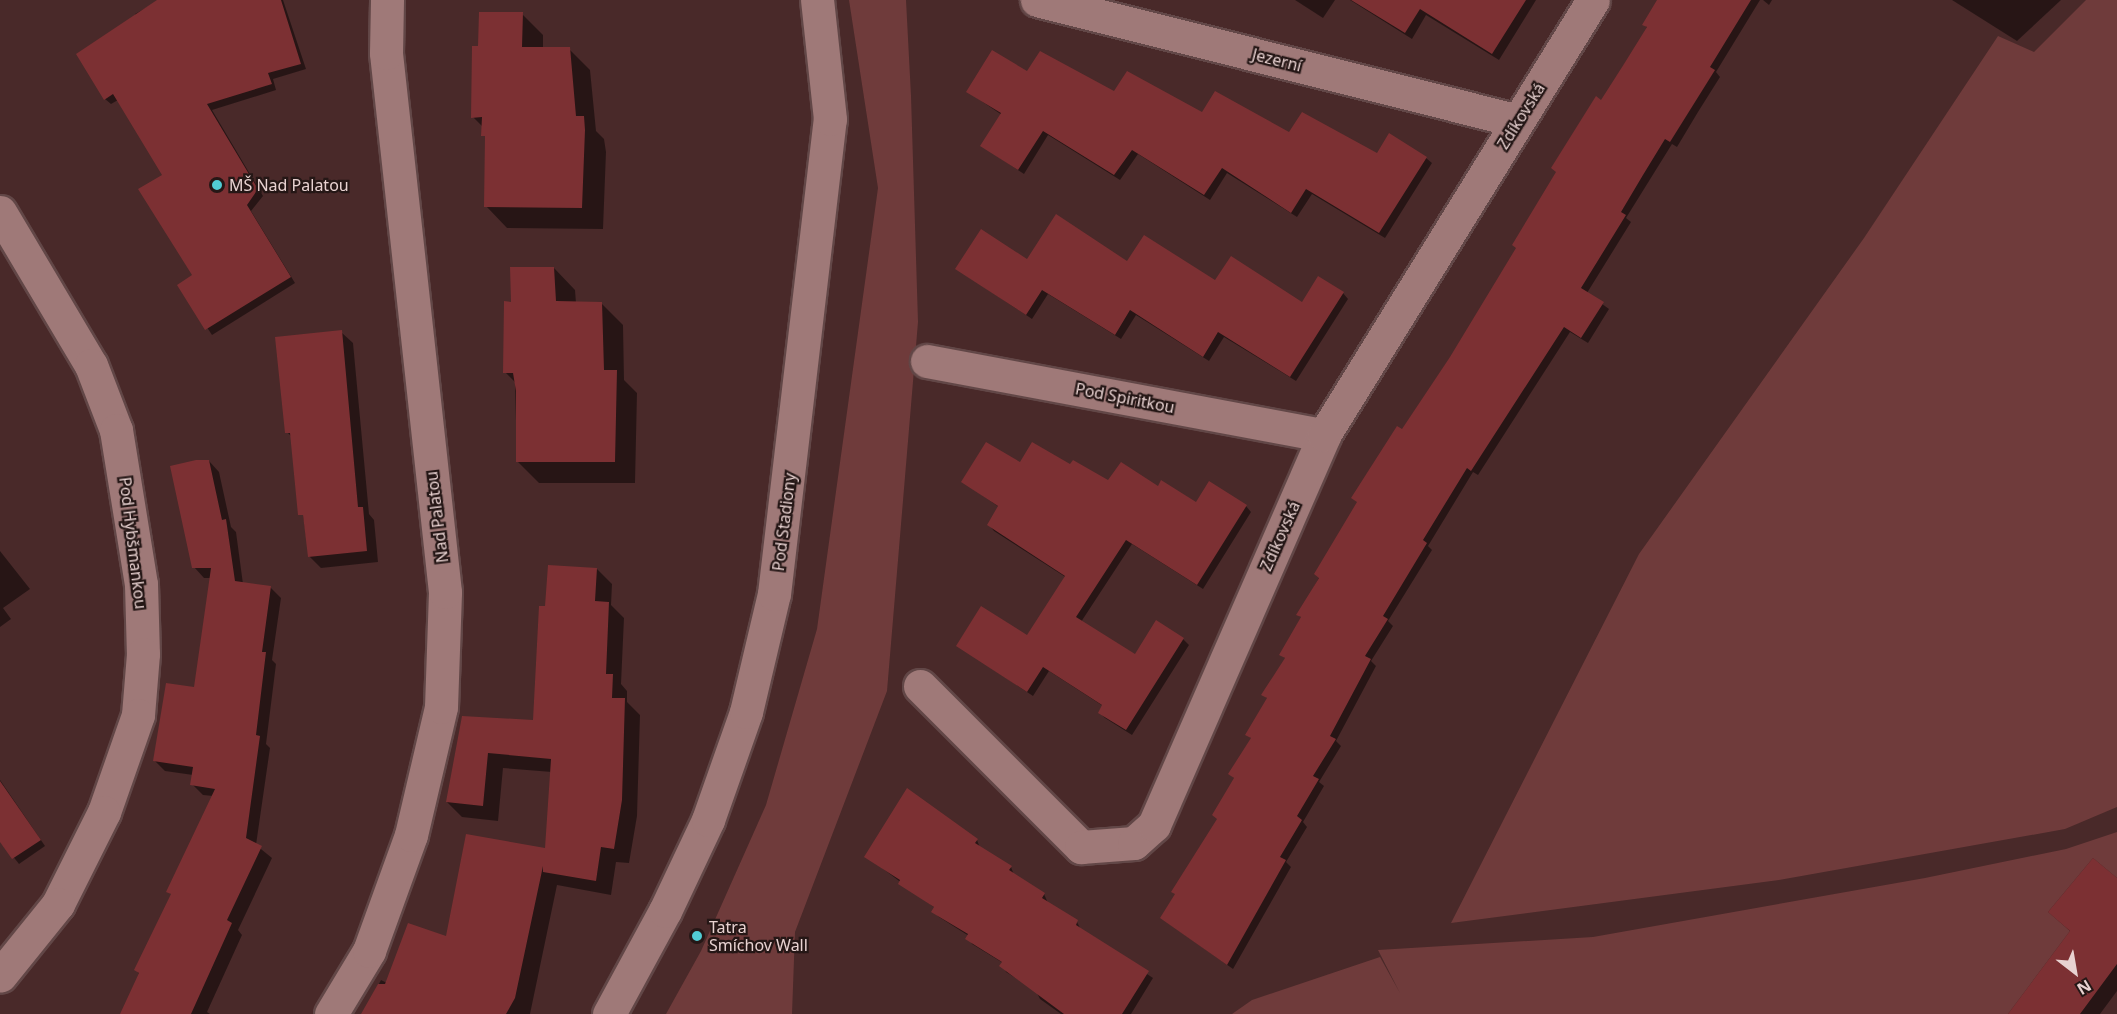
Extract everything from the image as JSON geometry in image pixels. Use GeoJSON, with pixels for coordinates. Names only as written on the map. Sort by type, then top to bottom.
{"type":"FeatureCollection","features":[{"type":"Feature","properties":{"kind":"street","name":"Nad Palatou"},"geometry":{"type":"LineString","coordinates":[[331,1014],[369,951],[411,835],[441,708],[445,592],[386,53],[387,0]]}},
{"type":"Feature","properties":{"kind":"street","name":"Pod Stadiony"},"geometry":{"type":"LineString","coordinates":[[609,1014],[708,820],[746,712],[774,594],[830,119],[817,0]]}},
{"type":"Feature","properties":{"kind":"street","name":"Jezerní"},"geometry":{"type":"LineString","coordinates":[[1037,0],[1518,121]]}},
{"type":"Feature","properties":{"kind":"street","name":"Zdíkovská"},"geometry":{"type":"LineString","coordinates":[[920,686],[1081,847],[1134,843],[1155,825],[1324,435],[1593,0]]}},
{"type":"Feature","properties":{"kind":"street","name":"Pod Hybšmankou"},"geometry":{"type":"LineString","coordinates":[[0,212],[91,365],[116,430],[141,584],[143,654],[138,714],[104,812],[58,904],[0,976]]}},
{"type":"Feature","properties":{"kind":"street","name":"Pod Spiritkou"},"geometry":{"type":"LineString","coordinates":[[927,361],[1324,435]]}},
{"type":"Feature","properties":{"kind":"shaded area"},"geometry":{"type":"Polygon","coordinates":[[[849,0],[906,0],[918,322],[887,691],[795,932],[792,1014],[666,1014],[701,951],[766,805],[817,629],[878,188],[849,0]]]}},
{"type":"Feature","properties":{"kind":"shaded area"},"geometry":{"type":"Polygon","coordinates":[[[2086,0],[2117,0],[2117,807],[2065,829],[1779,880],[1451,923],[1639,554],[1864,238],[1998,36],[2034,52],[2086,0]]]}},
{"type":"Feature","properties":{"kind":"shaded area"},"geometry":{"type":"Polygon","coordinates":[[[2117,832],[2117,878],[2093,858],[2048,912],[2070,931],[2008,1014],[1232,1014],[1252,1000],[1380,957],[1400,993],[1378,950],[1593,937],[1925,878],[2066,849],[2117,832]]]}},
{"type":"Feature","properties":{"kind":"building"},"geometry":{"type":"Polygon","coordinates":[[[157,0],[281,0],[301,64],[268,73],[272,84],[207,104],[258,189],[247,205],[291,277],[205,330],[177,285],[192,275],[138,189],[162,175],[113,94],[104,100],[76,54],[157,0]]]}},
{"type":"Feature","properties":{"kind":"building"},"geometry":{"type":"Polygon","coordinates":[[[1351,0],[1526,0],[1492,54],[1420,9],[1405,33],[1351,0]]]}},
{"type":"Feature","properties":{"kind":"building"},"geometry":{"type":"Polygon","coordinates":[[[1657,0],[1751,0],[1710,67],[1715,70],[1670,142],[1665,139],[1621,212],[1626,215],[1581,288],[1604,302],[1581,338],[1564,327],[1471,471],[1467,468],[1423,540],[1427,543],[1383,616],[1388,619],[1365,656],[1371,659],[1330,736],[1336,739],[1313,776],[1319,779],[1297,816],[1302,820],[1280,857],[1286,860],[1227,965],[1160,918],[1175,894],[1171,892],[1217,819],[1212,815],[1234,778],[1228,774],[1251,738],[1245,735],[1267,698],[1261,695],[1285,658],[1279,655],[1301,617],[1296,615],[1319,578],[1314,574],[1357,502],[1351,498],[1397,426],[1402,429],[1450,357],[1516,248],[1512,245],[1556,172],[1551,168],[1596,96],[1601,100],[1624,64],[1647,27],[1642,25],[1657,0]]]}},
{"type":"Feature","properties":{"kind":"building"},"geometry":{"type":"Polygon","coordinates":[[[479,12],[523,12],[522,47],[570,47],[576,116],[584,116],[582,208],[484,207],[485,136],[481,136],[482,117],[471,118],[472,46],[478,46],[479,12]]]}},
{"type":"Feature","properties":{"kind":"building"},"geometry":{"type":"Polygon","coordinates":[[[992,50],[1027,71],[1040,51],[1114,91],[1127,71],[1202,112],[1215,91],[1289,132],[1302,112],[1377,153],[1389,133],[1427,157],[1379,233],[1306,189],[1291,213],[1222,168],[1204,195],[1132,150],[1114,175],[1043,131],[1018,170],[980,146],[1001,113],[966,92],[992,50]]]}},
{"type":"Feature","properties":{"kind":"building"},"geometry":{"type":"Polygon","coordinates":[[[1056,214],[1127,261],[1144,235],[1215,280],[1231,256],[1302,302],[1318,276],[1344,292],[1290,377],[1218,332],[1203,357],[1130,310],[1115,335],[1042,290],[1026,315],[955,269],[981,229],[1027,259],[1056,214]]]}},
{"type":"Feature","properties":{"kind":"building"},"geometry":{"type":"Polygon","coordinates":[[[510,267],[554,267],[556,301],[602,302],[604,370],[617,370],[615,462],[516,462],[516,391],[513,373],[503,373],[504,301],[511,302],[510,267]]]}},
{"type":"Feature","properties":{"kind":"building"},"geometry":{"type":"Polygon","coordinates":[[[342,330],[358,507],[363,507],[367,551],[308,557],[303,515],[298,515],[290,433],[285,433],[275,337],[342,330]]]}},
{"type":"Feature","properties":{"kind":"building"},"geometry":{"type":"Polygon","coordinates":[[[986,442],[1020,462],[1032,442],[1070,464],[1073,460],[1108,480],[1121,462],[1158,486],[1161,480],[1196,502],[1209,481],[1247,505],[1197,585],[1126,540],[1076,617],[1135,654],[1156,620],[1184,638],[1126,730],[1098,713],[1102,705],[1043,667],[1027,692],[956,646],[981,606],[1027,635],[1065,576],[987,525],[998,506],[961,482],[986,442]]]}},
{"type":"Feature","properties":{"kind":"building"},"geometry":{"type":"Polygon","coordinates":[[[196,460],[209,460],[222,520],[226,519],[235,581],[271,586],[262,652],[266,652],[256,735],[260,736],[246,838],[262,846],[227,920],[232,923],[191,1014],[120,1014],[139,973],[134,970],[171,894],[166,892],[215,789],[190,785],[193,767],[153,761],[166,683],[194,687],[211,568],[192,568],[170,466],[196,460]]]}},
{"type":"Feature","properties":{"kind":"building"},"geometry":{"type":"Polygon","coordinates":[[[548,565],[597,568],[595,601],[609,602],[606,674],[613,674],[612,698],[625,698],[622,800],[614,849],[601,847],[596,881],[543,872],[543,866],[515,998],[506,1014],[361,1014],[378,984],[385,984],[408,923],[446,936],[466,834],[545,848],[551,759],[488,753],[483,806],[446,802],[462,716],[533,720],[539,606],[545,606],[548,565]]]}},
{"type":"Feature","properties":{"kind":"building"},"geometry":{"type":"Polygon","coordinates":[[[0,781],[41,840],[12,859],[0,842],[0,781]]]}},
{"type":"Feature","properties":{"kind":"building"},"geometry":{"type":"Polygon","coordinates":[[[907,788],[978,839],[975,843],[1012,866],[1009,870],[1045,893],[1042,898],[1078,920],[1076,925],[1149,971],[1122,1014],[1064,1014],[999,966],[1002,962],[965,939],[968,934],[931,912],[934,907],[898,884],[900,880],[864,857],[907,788]]]}},
{"type":"Feature","properties":{"kind":"building"},"geometry":{"type":"Polygon","coordinates":[[[2093,858],[2117,878],[2117,964],[2080,1014],[2008,1014],[2070,931],[2048,912],[2093,858]]]}},
{"type":"Feature","properties":{"kind":"place","name":"MŠ Nad Palatou"},"geometry":{"type":"Point","coordinates":[217,185]}},
{"type":"Feature","properties":{"kind":"place","name":"Tatra Smíchov Wall"},"geometry":{"type":"Point","coordinates":[697,936]}}]}
